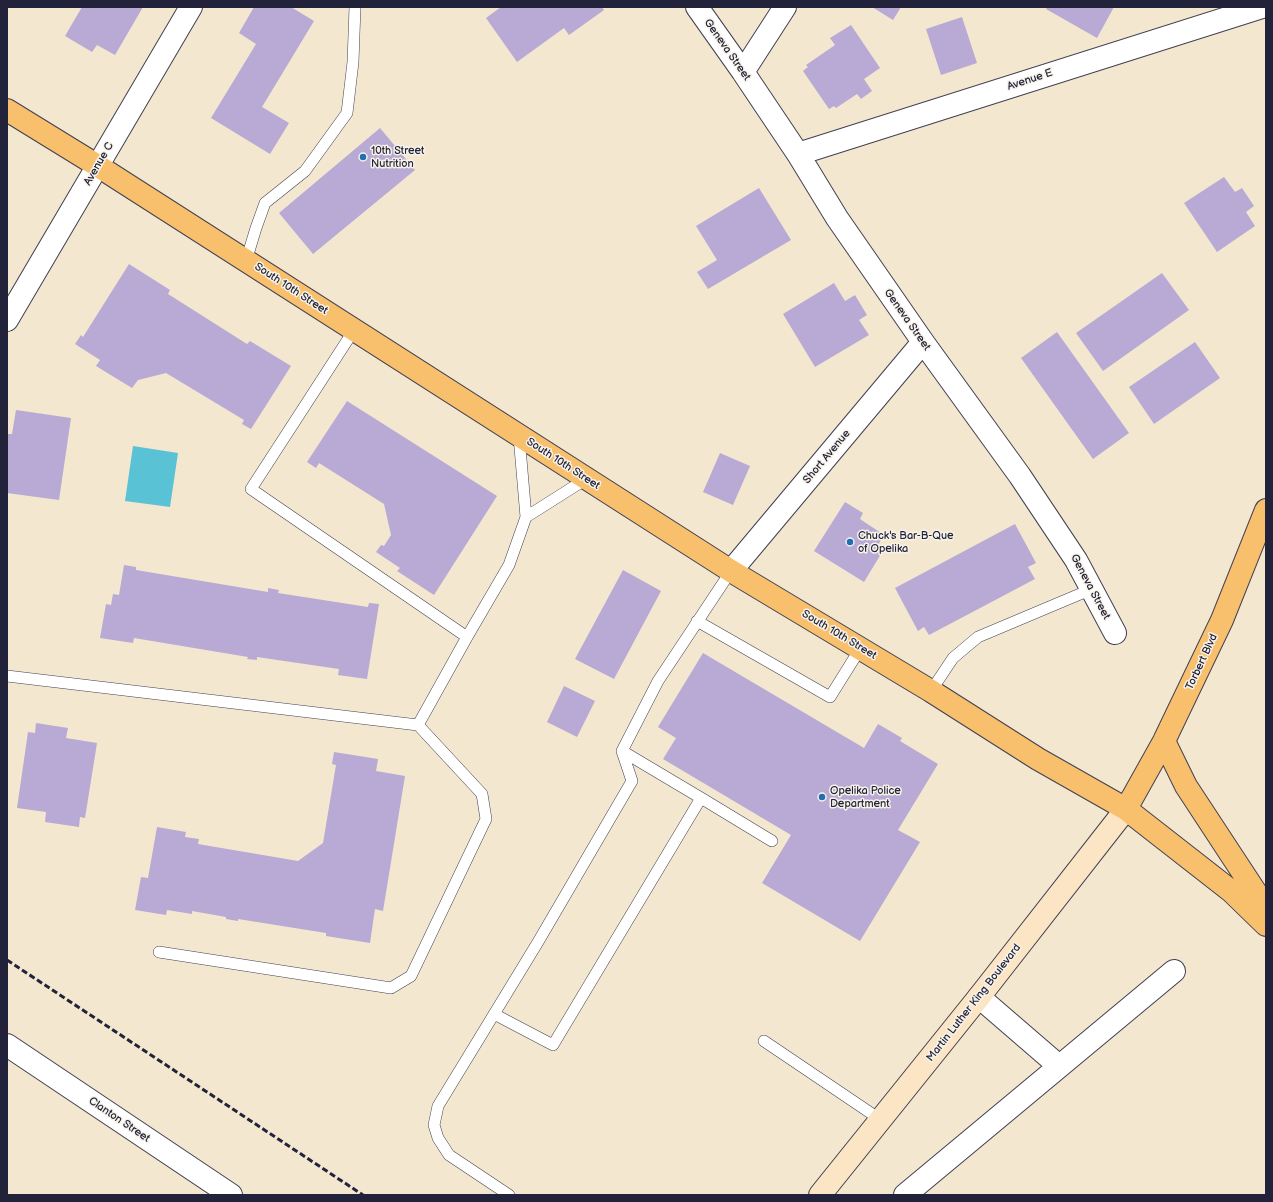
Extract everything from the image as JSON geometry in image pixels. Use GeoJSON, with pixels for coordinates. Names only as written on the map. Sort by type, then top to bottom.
{"type":"FeatureCollection","features":[{"type":"Feature","properties":{"kind":"main road","name":"South 10th Street"},"geometry":{"type":"LineString","coordinates":[[7,110],[98,166],[731,571],[931,691],[1038,759],[1126,809]]}},
{"type":"Feature","properties":{"kind":"main road","name":"Torbert Blvd"},"geometry":{"type":"LineString","coordinates":[[1126,809],[1164,741],[1222,620],[1266,510]]}},
{"type":"Feature","properties":{"kind":"main road"},"geometry":{"type":"LineString","coordinates":[[1164,741],[1186,786],[1266,908]]}},
{"type":"Feature","properties":{"kind":"main road"},"geometry":{"type":"LineString","coordinates":[[1126,809],[1231,890],[1266,925]]}},
{"type":"Feature","properties":{"kind":"main road","name":"Martin Luther King Boulevard"},"geometry":{"type":"LineString","coordinates":[[820,1195],[979,997],[1126,809]]}},
{"type":"Feature","properties":{"kind":"street","name":"Avenue C"},"geometry":{"type":"LineString","coordinates":[[7,320],[191,7]]}},
{"type":"Feature","properties":{"kind":"street","name":"Geneva Street"},"geometry":{"type":"LineString","coordinates":[[697,7],[798,154],[837,218],[922,342],[1024,483],[1076,560],[1115,633]]}},
{"type":"Feature","properties":{"kind":"street"},"geometry":{"type":"LineString","coordinates":[[743,72],[785,7]]}},
{"type":"Feature","properties":{"kind":"street","name":"Avenue E"},"geometry":{"type":"LineString","coordinates":[[798,154],[1262,7]]}},
{"type":"Feature","properties":{"kind":"street","name":"Short Avenue"},"geometry":{"type":"LineString","coordinates":[[731,571],[922,342]]}},
{"type":"Feature","properties":{"kind":"street"},"geometry":{"type":"LineString","coordinates":[[905,1195],[1174,971]]}},
{"type":"Feature","properties":{"kind":"street"},"geometry":{"type":"LineString","coordinates":[[979,997],[1059,1066]]}},
{"type":"Feature","properties":{"kind":"street","name":"Clanton Street"},"geometry":{"type":"LineString","coordinates":[[7,1045],[231,1195]]}},
{"type":"Feature","properties":{"kind":"lane"},"geometry":{"type":"LineString","coordinates":[[246,261],[265,203],[305,171],[347,113],[353,62],[355,7]]}},
{"type":"Feature","properties":{"kind":"lane"},"geometry":{"type":"LineString","coordinates":[[354,330],[251,489],[467,637]]}},
{"type":"Feature","properties":{"kind":"lane"},"geometry":{"type":"LineString","coordinates":[[418,725],[509,565],[526,517],[519,436]]}},
{"type":"Feature","properties":{"kind":"lane"},"geometry":{"type":"LineString","coordinates":[[526,517],[586,479]]}},
{"type":"Feature","properties":{"kind":"lane"},"geometry":{"type":"LineString","coordinates":[[508,1195],[449,1155],[438,1138],[434,1125],[438,1106],[538,942],[632,781],[622,751],[658,681],[731,571]]}},
{"type":"Feature","properties":{"kind":"lane"},"geometry":{"type":"LineString","coordinates":[[931,691],[953,658],[978,637],[1092,589]]}},
{"type":"Feature","properties":{"kind":"lane"},"geometry":{"type":"LineString","coordinates":[[697,621],[830,697],[860,648]]}},
{"type":"Feature","properties":{"kind":"lane"},"geometry":{"type":"LineString","coordinates":[[7,676],[418,725],[482,794],[486,819],[411,976],[391,988],[159,952]]}},
{"type":"Feature","properties":{"kind":"lane"},"geometry":{"type":"LineString","coordinates":[[622,751],[772,841]]}},
{"type":"Feature","properties":{"kind":"lane"},"geometry":{"type":"LineString","coordinates":[[494,1014],[553,1045],[701,798]]}},
{"type":"Feature","properties":{"kind":"lane"},"geometry":{"type":"LineString","coordinates":[[764,1041],[880,1120]]}},
{"type":"Feature","properties":{"kind":"water"},"geometry":{"type":"Polygon","coordinates":[[[133,446],[178,453],[170,507],[125,501],[133,446]]]}},
{"type":"Feature","properties":{"kind":"building"},"geometry":{"type":"Polygon","coordinates":[[[82,7],[143,7],[115,55],[97,45],[92,52],[65,36],[82,7]]]}},
{"type":"Feature","properties":{"kind":"building"},"geometry":{"type":"Polygon","coordinates":[[[254,7],[291,7],[314,21],[262,107],[289,123],[270,154],[211,118],[256,44],[239,33],[254,7]]]}},
{"type":"Feature","properties":{"kind":"building"},"geometry":{"type":"Polygon","coordinates":[[[501,7],[602,7],[604,10],[569,35],[564,28],[517,62],[486,18],[501,7]]]}},
{"type":"Feature","properties":{"kind":"building"},"geometry":{"type":"Polygon","coordinates":[[[872,7],[901,7],[893,20],[872,7]]]}},
{"type":"Feature","properties":{"kind":"building"},"geometry":{"type":"Polygon","coordinates":[[[1048,7],[1114,7],[1097,38],[1046,9],[1048,7]]]}},
{"type":"Feature","properties":{"kind":"building"},"geometry":{"type":"Polygon","coordinates":[[[962,17],[977,63],[941,75],[926,29],[962,17]]]}},
{"type":"Feature","properties":{"kind":"building"},"geometry":{"type":"Polygon","coordinates":[[[851,25],[880,68],[864,79],[872,91],[861,99],[857,94],[836,108],[834,106],[829,109],[803,71],[808,67],[806,65],[835,45],[830,38],[851,25]]]}},
{"type":"Feature","properties":{"kind":"building"},"geometry":{"type":"Polygon","coordinates":[[[380,128],[415,170],[313,254],[279,213],[380,128]]]}},
{"type":"Feature","properties":{"kind":"building"},"geometry":{"type":"Polygon","coordinates":[[[1224,177],[1235,192],[1242,188],[1254,206],[1246,212],[1255,226],[1217,252],[1184,203],[1224,177]]]}},
{"type":"Feature","properties":{"kind":"building"},"geometry":{"type":"Polygon","coordinates":[[[759,188],[791,240],[708,289],[697,272],[717,260],[696,226],[759,188]]]}},
{"type":"Feature","properties":{"kind":"building"},"geometry":{"type":"Polygon","coordinates":[[[129,264],[170,290],[168,294],[247,344],[250,341],[291,366],[251,429],[242,424],[244,420],[166,373],[138,380],[132,388],[96,366],[100,360],[75,344],[81,335],[83,337],[129,264]]]}},
{"type":"Feature","properties":{"kind":"building"},"geometry":{"type":"Polygon","coordinates":[[[1162,273],[1189,310],[1103,371],[1076,333],[1162,273]]]}},
{"type":"Feature","properties":{"kind":"building"},"geometry":{"type":"Polygon","coordinates":[[[834,283],[845,301],[855,295],[867,315],[859,320],[869,335],[815,367],[783,314],[834,283]]]}},
{"type":"Feature","properties":{"kind":"building"},"geometry":{"type":"Polygon","coordinates":[[[1057,332],[1129,433],[1093,459],[1021,358],[1057,332]]]}},
{"type":"Feature","properties":{"kind":"building"},"geometry":{"type":"Polygon","coordinates":[[[1195,342],[1220,378],[1154,424],[1129,387],[1195,342]]]}},
{"type":"Feature","properties":{"kind":"building"},"geometry":{"type":"Polygon","coordinates":[[[347,401],[497,496],[434,595],[397,571],[400,568],[376,552],[381,545],[384,546],[391,535],[384,504],[319,463],[316,468],[307,462],[347,401]]]}},
{"type":"Feature","properties":{"kind":"building"},"geometry":{"type":"Polygon","coordinates":[[[16,410],[71,418],[59,500],[7,493],[7,434],[12,434],[16,410]]]}},
{"type":"Feature","properties":{"kind":"building"},"geometry":{"type":"Polygon","coordinates":[[[720,453],[750,466],[733,505],[703,492],[720,453]]]}},
{"type":"Feature","properties":{"kind":"building","name":"Chuck's Bar-B-Que of Opelika"},"geometry":{"type":"Polygon","coordinates":[[[845,502],[863,513],[860,519],[884,535],[875,550],[881,554],[864,582],[814,551],[845,502]]]}},
{"type":"Feature","properties":{"kind":"building"},"geometry":{"type":"Polygon","coordinates":[[[1015,524],[1036,563],[1028,567],[1035,579],[929,635],[924,627],[918,631],[895,588],[1015,524]]]}},
{"type":"Feature","properties":{"kind":"building"},"geometry":{"type":"Polygon","coordinates":[[[124,565],[136,567],[136,570],[268,592],[268,588],[279,590],[278,593],[368,607],[369,603],[379,604],[367,679],[338,675],[339,669],[257,657],[257,660],[247,659],[248,657],[134,638],[133,643],[100,638],[106,604],[111,605],[113,594],[119,595],[124,565]]]}},
{"type":"Feature","properties":{"kind":"building"},"geometry":{"type":"Polygon","coordinates":[[[623,570],[661,591],[614,679],[575,659],[623,570]]]}},
{"type":"Feature","properties":{"kind":"building","name":"Opelika Police Department"},"geometry":{"type":"Polygon","coordinates":[[[703,653],[864,748],[878,724],[902,738],[900,741],[938,764],[898,830],[920,842],[860,941],[762,883],[791,835],[663,759],[676,738],[658,727],[703,653]]]}},
{"type":"Feature","properties":{"kind":"building"},"geometry":{"type":"Polygon","coordinates":[[[564,686],[595,701],[577,737],[547,722],[564,686]]]}},
{"type":"Feature","properties":{"kind":"building"},"geometry":{"type":"Polygon","coordinates":[[[36,723],[68,728],[66,738],[97,743],[85,818],[80,817],[79,827],[45,822],[46,812],[17,808],[28,732],[35,733],[36,723]]]}},
{"type":"Feature","properties":{"kind":"building"},"geometry":{"type":"Polygon","coordinates":[[[334,752],[378,759],[376,771],[405,776],[383,911],[375,909],[370,943],[326,936],[326,933],[238,919],[238,921],[226,919],[226,917],[192,911],[192,914],[167,910],[166,915],[135,910],[141,877],[148,878],[157,827],[186,832],[185,837],[199,839],[198,844],[298,861],[323,843],[336,765],[332,764],[334,752]]]}},
{"type":"Feature","properties":{"kind":"railway"},"geometry":{"type":"LineString","coordinates":[[7,960],[363,1195]]}},
{"type":"Feature","properties":{"kind":"place","name":"10th Street Nutrition"},"geometry":{"type":"Point","coordinates":[363,157]}},
{"type":"Feature","properties":{"kind":"place","name":"Chuck's Bar-B-Que of Opelika"},"geometry":{"type":"Point","coordinates":[850,542]}},
{"type":"Feature","properties":{"kind":"place","name":"Opelika Police Department"},"geometry":{"type":"Point","coordinates":[822,797]}}]}
